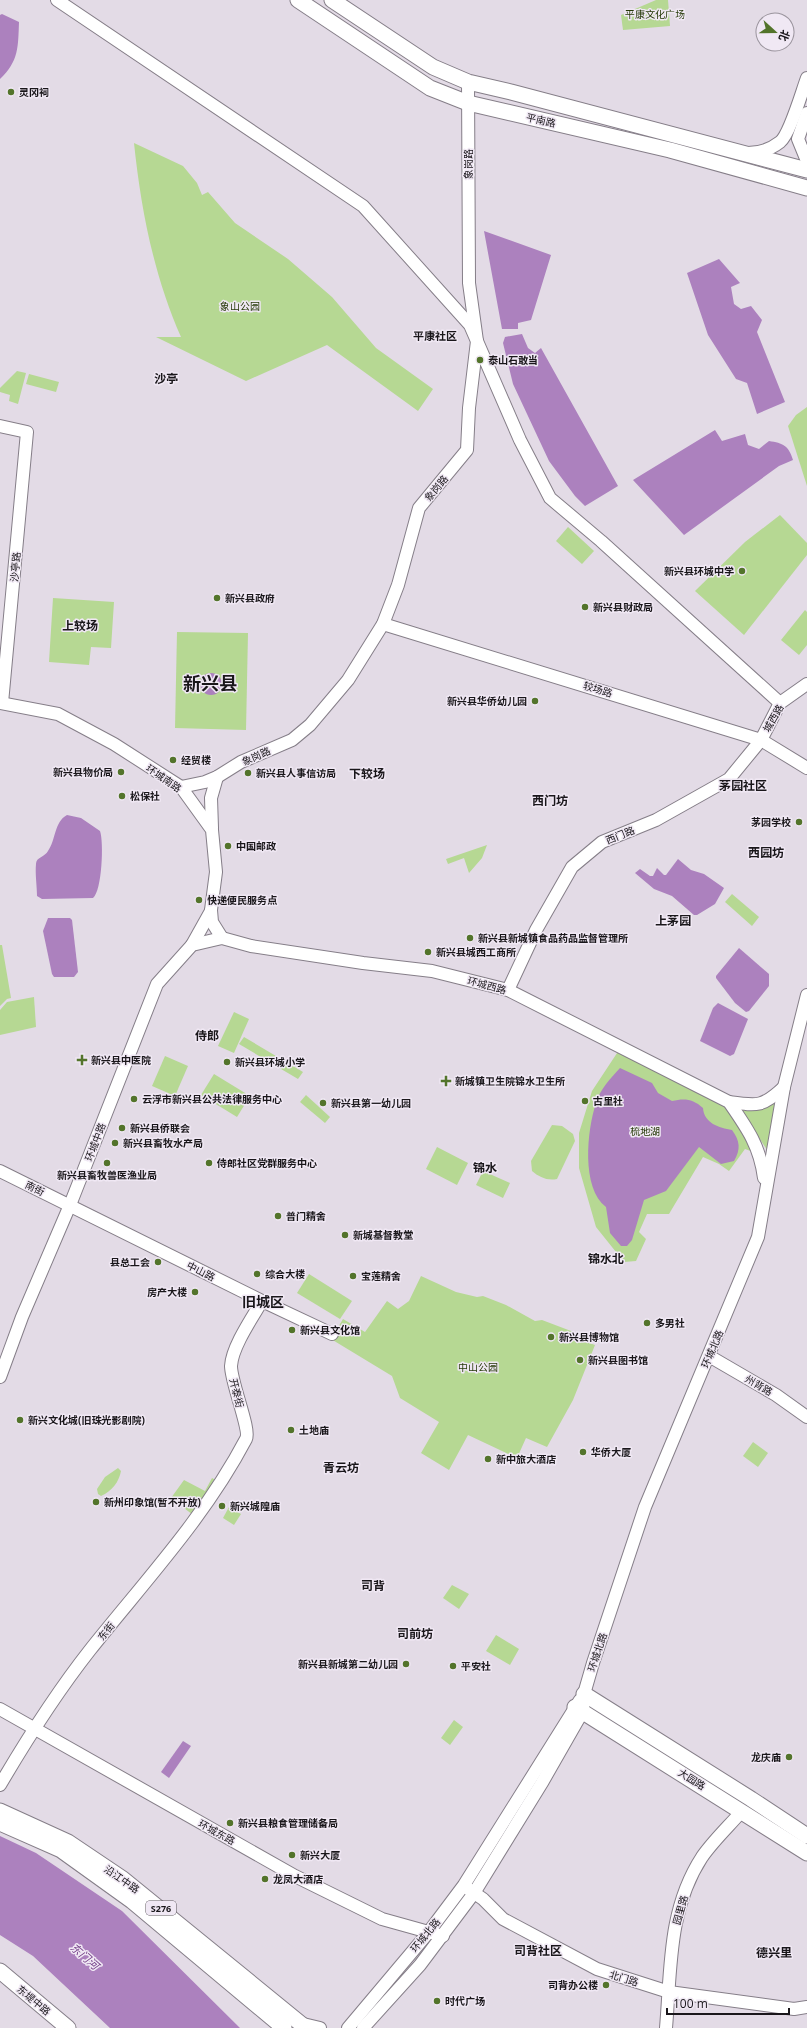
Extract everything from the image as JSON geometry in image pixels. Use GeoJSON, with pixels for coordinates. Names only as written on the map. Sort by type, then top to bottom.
{"type":"FeatureCollection","features":[{"type":"Feature","properties":{"kind":"main road","name":"平南路"},"geometry":{"type":"LineString","coordinates":[[298,0],[430,88],[468,103],[670,150],[807,188]]}},
{"type":"Feature","properties":{"kind":"main road","name":"平南路"},"geometry":{"type":"LineString","coordinates":[[332,0],[433,67],[468,82],[658,130],[741,154],[807,170]]}},
{"type":"Feature","properties":{"kind":"main road","name":"大园路"},"geometry":{"type":"LineString","coordinates":[[584,1694],[807,1836]]}},
{"type":"Feature","properties":{"kind":"main road","name":"大园路"},"geometry":{"type":"LineString","coordinates":[[579,1709],[807,1853]]}},
{"type":"Feature","properties":{"kind":"main road","name":"沿江中路"},"geometry":{"type":"LineString","coordinates":[[0,1811],[68,1842],[123,1879],[303,2025]]}},
{"type":"Feature","properties":{"kind":"main road","name":"沿江中路"},"geometry":{"type":"LineString","coordinates":[[0,1823],[61,1850],[132,1901],[284,2028]]}},
{"type":"Feature","properties":{"kind":"main road","name":"东堤中路"},"geometry":{"type":"LineString","coordinates":[[0,1971],[68,2028]]}},
{"type":"Feature","properties":{"kind":"main road","name":"东堤中路"},"geometry":{"type":"LineString","coordinates":[[0,1984],[55,2028]]}},
{"type":"Feature","properties":{"kind":"street"},"geometry":{"type":"LineString","coordinates":[[57,0],[363,206],[470,325],[520,440],[550,498],[601,541],[780,703]]}},
{"type":"Feature","properties":{"kind":"street"},"geometry":{"type":"LineString","coordinates":[[741,154],[758,153],[781,141],[787,132],[807,78]]}},
{"type":"Feature","properties":{"kind":"street","name":"象岗路"},"geometry":{"type":"LineString","coordinates":[[181,788],[206,782],[241,762],[292,740],[310,725],[348,680],[383,624],[398,585],[419,508],[467,450],[469,408],[477,341],[469,283],[468,82]]}},
{"type":"Feature","properties":{"kind":"street"},"geometry":{"type":"LineString","coordinates":[[807,113],[798,139],[807,162]]}},
{"type":"Feature","properties":{"kind":"street","name":"沙亭路"},"geometry":{"type":"LineString","coordinates":[[0,426],[27,432],[1,703]]}},
{"type":"Feature","properties":{"kind":"street","name":"较场路"},"geometry":{"type":"LineString","coordinates":[[383,624],[761,740],[807,768]]}},
{"type":"Feature","properties":{"kind":"street","name":"城西路"},"geometry":{"type":"LineString","coordinates":[[761,740],[780,703],[807,684]]}},
{"type":"Feature","properties":{"kind":"street","name":"环城南路"},"geometry":{"type":"LineString","coordinates":[[1,703],[58,714],[112,743],[181,788],[212,830]]}},
{"type":"Feature","properties":{"kind":"street","name":"西门路"},"geometry":{"type":"LineString","coordinates":[[508,990],[536,930],[572,867],[602,842],[656,820],[729,779],[761,740]]}},
{"type":"Feature","properties":{"kind":"street"},"geometry":{"type":"LineString","coordinates":[[192,945],[222,938],[212,922],[211,910],[216,872],[211,798],[217,776]]}},
{"type":"Feature","properties":{"kind":"street","name":"环城中路"},"geometry":{"type":"LineString","coordinates":[[0,1377],[22,1317],[70,1205],[157,984],[192,945],[211,910]]}},
{"type":"Feature","properties":{"kind":"street","name":"环城西路"},"geometry":{"type":"LineString","coordinates":[[222,938],[258,947],[363,963],[432,971],[508,990],[729,1102],[752,1106],[770,1101],[784,1087]]}},
{"type":"Feature","properties":{"kind":"street","name":"环城北路"},"geometry":{"type":"LineString","coordinates":[[366,2026],[443,1936],[474,1893],[543,1781],[579,1709],[645,1507],[758,1237],[784,1087],[807,995]]}},
{"type":"Feature","properties":{"kind":"street","name":"环城西路"},"geometry":{"type":"LineString","coordinates":[[729,1102],[746,1127],[760,1152],[766,1188]]}},
{"type":"Feature","properties":{"kind":"street","name":"南街"},"geometry":{"type":"LineString","coordinates":[[0,1171],[70,1205]]}},
{"type":"Feature","properties":{"kind":"street","name":"中山路"},"geometry":{"type":"LineString","coordinates":[[70,1205],[262,1302],[332,1334]]}},
{"type":"Feature","properties":{"kind":"street","name":"开泰街"},"geometry":{"type":"LineString","coordinates":[[221,1483],[248,1437],[246,1422],[233,1385],[231,1365],[240,1338],[262,1302]]}},
{"type":"Feature","properties":{"kind":"street","name":"州背路"},"geometry":{"type":"LineString","coordinates":[[709,1356],[776,1395],[807,1417]]}},
{"type":"Feature","properties":{"kind":"street","name":"东街"},"geometry":{"type":"LineString","coordinates":[[0,1785],[34,1730],[89,1651],[195,1521],[221,1483]]}},
{"type":"Feature","properties":{"kind":"street","name":"环城东路"},"geometry":{"type":"LineString","coordinates":[[0,1709],[34,1730],[295,1876],[382,1919],[443,1936]]}},
{"type":"Feature","properties":{"kind":"street","name":"环城北路"},"geometry":{"type":"LineString","coordinates":[[348,2028],[428,1933],[464,1885],[579,1709]]}},
{"type":"Feature","properties":{"kind":"street","name":"园里路"},"geometry":{"type":"LineString","coordinates":[[666,2028],[670,1950],[680,1902],[702,1858],[742,1811]]}},
{"type":"Feature","properties":{"kind":"street","name":"北门路"},"geometry":{"type":"LineString","coordinates":[[464,1885],[503,1919],[597,1969],[669,1992],[794,2009],[807,2007]]}},
{"type":"Feature","properties":{"kind":"street"},"geometry":{"type":"LineString","coordinates":[[412,1928],[427,1926],[441,1916]]}},
{"type":"Feature","properties":{"kind":"street"},"geometry":{"type":"LineString","coordinates":[[412,1928],[416,1930],[418,1936],[412,1952]]}},
{"type":"Feature","properties":{"kind":"street"},"geometry":{"type":"LineString","coordinates":[[303,2025],[320,2028]]}},
{"type":"Feature","properties":{"kind":"green space","name":"平康文化广场"},"geometry":{"type":"Polygon","coordinates":[[[656,0],[668,0],[670,26],[623,30],[621,15],[656,0]]]}},
{"type":"Feature","properties":{"kind":"green space","name":"象山公园"},"geometry":{"type":"Polygon","coordinates":[[[134,143],[183,166],[197,183],[202,195],[208,192],[235,223],[288,259],[332,297],[376,348],[433,389],[418,411],[327,345],[246,381],[156,337],[181,337],[163,290],[150,242],[140,193],[134,143]]]}},
{"type":"Feature","properties":{"kind":"green space"},"geometry":{"type":"Polygon","coordinates":[[[17,371],[26,373],[18,404],[9,401],[10,395],[0,392],[0,388],[17,371]]]}},
{"type":"Feature","properties":{"kind":"green space"},"geometry":{"type":"Polygon","coordinates":[[[29,374],[59,382],[56,392],[26,384],[29,374]]]}},
{"type":"Feature","properties":{"kind":"green space"},"geometry":{"type":"Polygon","coordinates":[[[807,407],[807,486],[788,426],[796,415],[807,407]]]}},
{"type":"Feature","properties":{"kind":"green space"},"geometry":{"type":"Polygon","coordinates":[[[780,515],[807,543],[807,555],[744,635],[695,591],[745,542],[780,515]]]}},
{"type":"Feature","properties":{"kind":"green space"},"geometry":{"type":"Polygon","coordinates":[[[568,527],[594,551],[582,564],[556,541],[568,527]]]}},
{"type":"Feature","properties":{"kind":"green space"},"geometry":{"type":"Polygon","coordinates":[[[53,598],[114,602],[111,648],[91,647],[89,665],[49,662],[53,598]]]}},
{"type":"Feature","properties":{"kind":"green space"},"geometry":{"type":"Polygon","coordinates":[[[805,610],[807,612],[807,645],[799,655],[781,640],[805,610]]]}},
{"type":"Feature","properties":{"kind":"green space"},"geometry":{"type":"Polygon","coordinates":[[[177,632],[248,633],[246,730],[175,728],[177,632]]]}},
{"type":"Feature","properties":{"kind":"green space"},"geometry":{"type":"Polygon","coordinates":[[[487,845],[482,858],[469,873],[464,858],[448,864],[446,859],[487,845]]]}},
{"type":"Feature","properties":{"kind":"green space"},"geometry":{"type":"Polygon","coordinates":[[[732,894],[759,917],[752,926],[725,902],[732,894]]]}},
{"type":"Feature","properties":{"kind":"green space"},"geometry":{"type":"Polygon","coordinates":[[[0,945],[2,945],[11,998],[7,999],[0,1006],[0,945]]]}},
{"type":"Feature","properties":{"kind":"green space"},"geometry":{"type":"Polygon","coordinates":[[[34,997],[36,1027],[0,1035],[0,1010],[7,1002],[34,997]]]}},
{"type":"Feature","properties":{"kind":"green space"},"geometry":{"type":"Polygon","coordinates":[[[234,1012],[249,1019],[234,1053],[218,1046],[234,1012]]]}},
{"type":"Feature","properties":{"kind":"green space"},"geometry":{"type":"Polygon","coordinates":[[[244,1037],[303,1072],[298,1079],[239,1044],[244,1037]]]}},
{"type":"Feature","properties":{"kind":"green space","name":"梳地湖"},"geometry":{"type":"Polygon","coordinates":[[[621,1047],[729,1102],[759,1154],[745,1149],[729,1171],[719,1164],[703,1157],[669,1214],[647,1214],[639,1232],[646,1239],[636,1261],[624,1262],[596,1227],[579,1168],[579,1133],[592,1091],[621,1047]]]}},
{"type":"Feature","properties":{"kind":"green space"},"geometry":{"type":"Polygon","coordinates":[[[165,1056],[188,1066],[175,1096],[152,1086],[165,1056]]]}},
{"type":"Feature","properties":{"kind":"green space"},"geometry":{"type":"Polygon","coordinates":[[[214,1074],[250,1096],[237,1117],[201,1095],[214,1074]]]}},
{"type":"Feature","properties":{"kind":"green space"},"geometry":{"type":"Polygon","coordinates":[[[306,1095],[330,1117],[325,1123],[300,1102],[306,1095]]]}},
{"type":"Feature","properties":{"kind":"green space"},"geometry":{"type":"Polygon","coordinates":[[[779,1098],[771,1156],[739,1107],[779,1098]]]}},
{"type":"Feature","properties":{"kind":"green space"},"geometry":{"type":"Polygon","coordinates":[[[552,1125],[562,1126],[573,1134],[575,1141],[557,1179],[543,1178],[537,1175],[532,1171],[531,1161],[552,1125]]]}},
{"type":"Feature","properties":{"kind":"green space"},"geometry":{"type":"Polygon","coordinates":[[[437,1147],[468,1163],[457,1185],[426,1169],[437,1147]]]}},
{"type":"Feature","properties":{"kind":"green space"},"geometry":{"type":"Polygon","coordinates":[[[483,1171],[510,1183],[503,1198],[476,1185],[483,1171]]]}},
{"type":"Feature","properties":{"kind":"green space"},"geometry":{"type":"Polygon","coordinates":[[[309,1274],[352,1301],[340,1319],[297,1293],[309,1274]]]}},
{"type":"Feature","properties":{"kind":"green space","name":"中山公园"},"geometry":{"type":"Polygon","coordinates":[[[421,1276],[456,1292],[477,1297],[483,1296],[506,1305],[535,1321],[542,1320],[571,1331],[578,1339],[595,1345],[573,1400],[547,1447],[526,1438],[517,1458],[468,1435],[449,1470],[421,1453],[439,1422],[400,1398],[392,1376],[331,1339],[343,1319],[365,1332],[387,1301],[398,1309],[409,1301],[421,1276]]]}},
{"type":"Feature","properties":{"kind":"green space"},"geometry":{"type":"Polygon","coordinates":[[[753,1442],[768,1453],[758,1467],[743,1456],[753,1442]]]}},
{"type":"Feature","properties":{"kind":"green space"},"geometry":{"type":"Polygon","coordinates":[[[118,1468],[121,1471],[119,1479],[114,1486],[101,1496],[98,1494],[97,1489],[105,1477],[118,1468]]]}},
{"type":"Feature","properties":{"kind":"green space"},"geometry":{"type":"Polygon","coordinates":[[[212,1478],[221,1483],[197,1518],[171,1498],[184,1480],[205,1491],[212,1478]]]}},
{"type":"Feature","properties":{"kind":"green space"},"geometry":{"type":"Polygon","coordinates":[[[229,1507],[241,1514],[234,1525],[223,1518],[229,1507]]]}},
{"type":"Feature","properties":{"kind":"green space"},"geometry":{"type":"Polygon","coordinates":[[[452,1585],[469,1594],[459,1609],[443,1598],[452,1585]]]}},
{"type":"Feature","properties":{"kind":"green space"},"geometry":{"type":"Polygon","coordinates":[[[496,1635],[519,1649],[510,1665],[486,1651],[496,1635]]]}},
{"type":"Feature","properties":{"kind":"green space"},"geometry":{"type":"Polygon","coordinates":[[[454,1720],[463,1727],[450,1745],[441,1738],[454,1720]]]}},
{"type":"Feature","properties":{"kind":"water"},"geometry":{"type":"Polygon","coordinates":[[[2,14],[19,22],[18,46],[14,60],[0,79],[0,15],[2,14]]]}},
{"type":"Feature","properties":{"kind":"water"},"geometry":{"type":"Polygon","coordinates":[[[484,231],[551,255],[531,320],[518,323],[518,329],[502,329],[484,231]]]}},
{"type":"Feature","properties":{"kind":"water"},"geometry":{"type":"Polygon","coordinates":[[[719,259],[740,283],[731,287],[734,304],[741,309],[751,306],[762,320],[757,332],[785,402],[757,414],[747,383],[736,379],[708,335],[687,273],[719,259]]]}},
{"type":"Feature","properties":{"kind":"water"},"geometry":{"type":"Polygon","coordinates":[[[522,334],[528,348],[535,353],[541,348],[618,486],[585,506],[575,496],[549,461],[513,384],[503,343],[505,337],[522,334]]]}},
{"type":"Feature","properties":{"kind":"water"},"geometry":{"type":"Polygon","coordinates":[[[715,430],[722,441],[745,434],[748,445],[759,449],[769,441],[782,444],[790,451],[793,460],[779,466],[684,535],[633,480],[715,430]]]}},
{"type":"Feature","properties":{"kind":"water"},"geometry":{"type":"Polygon","coordinates":[[[211,673],[219,676],[222,684],[219,692],[211,695],[203,692],[200,684],[203,676],[211,673]]]}},
{"type":"Feature","properties":{"kind":"water"},"geometry":{"type":"Polygon","coordinates":[[[67,815],[81,818],[100,831],[102,855],[100,877],[96,894],[93,898],[42,899],[37,896],[36,862],[39,858],[45,855],[51,847],[57,827],[67,815]]]}},
{"type":"Feature","properties":{"kind":"water"},"geometry":{"type":"Polygon","coordinates":[[[678,859],[691,870],[704,874],[724,888],[715,904],[697,915],[694,915],[672,896],[654,889],[635,873],[640,869],[650,876],[653,876],[657,868],[664,875],[666,875],[678,859]]]}},
{"type":"Feature","properties":{"kind":"water"},"geometry":{"type":"Polygon","coordinates":[[[48,918],[70,918],[72,920],[78,972],[74,977],[54,977],[52,974],[43,931],[48,918]]]}},
{"type":"Feature","properties":{"kind":"water"},"geometry":{"type":"Polygon","coordinates":[[[739,948],[769,974],[769,986],[749,1011],[746,1012],[735,1003],[716,978],[716,976],[739,948]]]}},
{"type":"Feature","properties":{"kind":"water"},"geometry":{"type":"Polygon","coordinates":[[[718,1003],[748,1019],[734,1054],[730,1056],[700,1041],[713,1008],[718,1003]]]}},
{"type":"Feature","properties":{"kind":"water","name":"梳地湖"},"geometry":{"type":"Polygon","coordinates":[[[620,1068],[652,1083],[658,1093],[672,1101],[689,1100],[696,1103],[703,1108],[706,1117],[713,1124],[732,1130],[739,1145],[738,1153],[734,1161],[721,1164],[699,1147],[666,1191],[644,1200],[632,1240],[627,1246],[621,1246],[610,1233],[606,1207],[598,1198],[593,1187],[589,1173],[588,1158],[590,1128],[596,1103],[603,1088],[620,1068]]]}},
{"type":"Feature","properties":{"kind":"water"},"geometry":{"type":"Polygon","coordinates":[[[183,1741],[191,1746],[169,1778],[161,1772],[183,1741]]]}},
{"type":"Feature","properties":{"kind":"water","name":"东门河"},"geometry":{"type":"Polygon","coordinates":[[[0,1836],[36,1853],[122,1911],[240,2028],[110,2028],[33,1956],[0,1935],[0,1836]]]}},
{"type":"Feature","properties":{"kind":"place","name":"灵冈祠"},"geometry":{"type":"Point","coordinates":[11,92]}},
{"type":"Feature","properties":{"kind":"place","name":"泰山石敢当"},"geometry":{"type":"Point","coordinates":[480,360]}},
{"type":"Feature","properties":{"kind":"place","name":"新兴县环城中学"},"geometry":{"type":"Point","coordinates":[742,571]}},
{"type":"Feature","properties":{"kind":"place","name":"新兴县政府"},"geometry":{"type":"Point","coordinates":[217,598]}},
{"type":"Feature","properties":{"kind":"place","name":"新兴县财政局"},"geometry":{"type":"Point","coordinates":[585,607]}},
{"type":"Feature","properties":{"kind":"place","name":"新兴县华侨幼儿园"},"geometry":{"type":"Point","coordinates":[535,701]}},
{"type":"Feature","properties":{"kind":"place","name":"经贸楼"},"geometry":{"type":"Point","coordinates":[173,760]}},
{"type":"Feature","properties":{"kind":"place","name":"新兴县物价局"},"geometry":{"type":"Point","coordinates":[121,772]}},
{"type":"Feature","properties":{"kind":"place","name":"新兴县人事信访局"},"geometry":{"type":"Point","coordinates":[248,773]}},
{"type":"Feature","properties":{"kind":"place","name":"松保社"},"geometry":{"type":"Point","coordinates":[122,796]}},
{"type":"Feature","properties":{"kind":"place","name":"茅园学校"},"geometry":{"type":"Point","coordinates":[799,822]}},
{"type":"Feature","properties":{"kind":"place","name":"中国邮政"},"geometry":{"type":"Point","coordinates":[228,846]}},
{"type":"Feature","properties":{"kind":"place","name":"快递便民服务点"},"geometry":{"type":"Point","coordinates":[199,900]}},
{"type":"Feature","properties":{"kind":"place","name":"新兴县新城镇食品药品监督管理所"},"geometry":{"type":"Point","coordinates":[470,938]}},
{"type":"Feature","properties":{"kind":"place","name":"新兴县城西工商所"},"geometry":{"type":"Point","coordinates":[428,952]}},
{"type":"Feature","properties":{"kind":"place","name":"新兴县中医院"},"geometry":{"type":"Point","coordinates":[82,1060]}},
{"type":"Feature","properties":{"kind":"place","name":"新兴县环城小学"},"geometry":{"type":"Point","coordinates":[227,1062]}},
{"type":"Feature","properties":{"kind":"place","name":"新城镇卫生院锦水卫生所"},"geometry":{"type":"Point","coordinates":[446,1081]}},
{"type":"Feature","properties":{"kind":"place","name":"云浮市新兴县公共法律服务中心"},"geometry":{"type":"Point","coordinates":[134,1099]}},
{"type":"Feature","properties":{"kind":"place","name":"古里社"},"geometry":{"type":"Point","coordinates":[585,1101]}},
{"type":"Feature","properties":{"kind":"place","name":"新兴县第一幼儿园"},"geometry":{"type":"Point","coordinates":[323,1103]}},
{"type":"Feature","properties":{"kind":"place","name":"新兴县侨联会"},"geometry":{"type":"Point","coordinates":[122,1128]}},
{"type":"Feature","properties":{"kind":"place","name":"新兴县畜牧水产局"},"geometry":{"type":"Point","coordinates":[115,1143]}},
{"type":"Feature","properties":{"kind":"place","name":"新兴县畜牧兽医渔业局"},"geometry":{"type":"Point","coordinates":[107,1163]}},
{"type":"Feature","properties":{"kind":"place","name":"侍郎社区党群服务中心"},"geometry":{"type":"Point","coordinates":[209,1163]}},
{"type":"Feature","properties":{"kind":"place","name":"普门精舍"},"geometry":{"type":"Point","coordinates":[278,1216]}},
{"type":"Feature","properties":{"kind":"place","name":"新城基督教堂"},"geometry":{"type":"Point","coordinates":[345,1235]}},
{"type":"Feature","properties":{"kind":"place","name":"县总工会"},"geometry":{"type":"Point","coordinates":[158,1262]}},
{"type":"Feature","properties":{"kind":"place","name":"综合大楼"},"geometry":{"type":"Point","coordinates":[257,1274]}},
{"type":"Feature","properties":{"kind":"place","name":"宝莲精舍"},"geometry":{"type":"Point","coordinates":[353,1276]}},
{"type":"Feature","properties":{"kind":"place","name":"房产大楼"},"geometry":{"type":"Point","coordinates":[195,1292]}},
{"type":"Feature","properties":{"kind":"place","name":"多男社"},"geometry":{"type":"Point","coordinates":[647,1323]}},
{"type":"Feature","properties":{"kind":"place","name":"新兴县文化馆"},"geometry":{"type":"Point","coordinates":[292,1330]}},
{"type":"Feature","properties":{"kind":"place","name":"新兴县博物馆"},"geometry":{"type":"Point","coordinates":[551,1337]}},
{"type":"Feature","properties":{"kind":"place","name":"新兴县图书馆"},"geometry":{"type":"Point","coordinates":[580,1360]}},
{"type":"Feature","properties":{"kind":"place","name":"新兴文化城(旧珠光影剧院)"},"geometry":{"type":"Point","coordinates":[20,1420]}},
{"type":"Feature","properties":{"kind":"place","name":"土地庙"},"geometry":{"type":"Point","coordinates":[291,1430]}},
{"type":"Feature","properties":{"kind":"place","name":"华侨大厦"},"geometry":{"type":"Point","coordinates":[583,1452]}},
{"type":"Feature","properties":{"kind":"place","name":"新中旅大酒店"},"geometry":{"type":"Point","coordinates":[488,1459]}},
{"type":"Feature","properties":{"kind":"place","name":"新州印象馆(暂不开放)"},"geometry":{"type":"Point","coordinates":[96,1502]}},
{"type":"Feature","properties":{"kind":"place","name":"新兴城隍庙"},"geometry":{"type":"Point","coordinates":[222,1506]}},
{"type":"Feature","properties":{"kind":"place","name":"新兴县新城第二幼儿园"},"geometry":{"type":"Point","coordinates":[406,1664]}},
{"type":"Feature","properties":{"kind":"place","name":"平安社"},"geometry":{"type":"Point","coordinates":[453,1666]}},
{"type":"Feature","properties":{"kind":"place","name":"龙庆庙"},"geometry":{"type":"Point","coordinates":[789,1757]}},
{"type":"Feature","properties":{"kind":"place","name":"新兴县粮食管理储备局"},"geometry":{"type":"Point","coordinates":[230,1823]}},
{"type":"Feature","properties":{"kind":"place","name":"新兴大厦"},"geometry":{"type":"Point","coordinates":[292,1855]}},
{"type":"Feature","properties":{"kind":"place","name":"龙凤大酒店"},"geometry":{"type":"Point","coordinates":[265,1879]}},
{"type":"Feature","properties":{"kind":"place","name":"司背办公楼"},"geometry":{"type":"Point","coordinates":[606,1985]}},
{"type":"Feature","properties":{"kind":"place","name":"时代广场"},"geometry":{"type":"Point","coordinates":[437,2001]}},
{"type":"Feature","properties":{"kind":"district","name":"平康社区"},"geometry":{"type":"Point","coordinates":[435,335]}},
{"type":"Feature","properties":{"kind":"district","name":"沙亭"},"geometry":{"type":"Point","coordinates":[166,378]}},
{"type":"Feature","properties":{"kind":"district","name":"上较场"},"geometry":{"type":"Point","coordinates":[80,625]}},
{"type":"Feature","properties":{"kind":"district","name":"新兴县"},"geometry":{"type":"Point","coordinates":[210,683]}},
{"type":"Feature","properties":{"kind":"district","name":"下较场"},"geometry":{"type":"Point","coordinates":[367,773]}},
{"type":"Feature","properties":{"kind":"district","name":"茅园社区"},"geometry":{"type":"Point","coordinates":[743,785]}},
{"type":"Feature","properties":{"kind":"district","name":"西门坊"},"geometry":{"type":"Point","coordinates":[550,800]}},
{"type":"Feature","properties":{"kind":"district","name":"西园坊"},"geometry":{"type":"Point","coordinates":[766,852]}},
{"type":"Feature","properties":{"kind":"district","name":"上茅园"},"geometry":{"type":"Point","coordinates":[673,920]}},
{"type":"Feature","properties":{"kind":"district","name":"侍郎"},"geometry":{"type":"Point","coordinates":[207,1035]}},
{"type":"Feature","properties":{"kind":"district","name":"锦水"},"geometry":{"type":"Point","coordinates":[485,1167]}},
{"type":"Feature","properties":{"kind":"district","name":"锦水北"},"geometry":{"type":"Point","coordinates":[606,1258]}},
{"type":"Feature","properties":{"kind":"district","name":"旧城区"},"geometry":{"type":"Point","coordinates":[263,1301]}},
{"type":"Feature","properties":{"kind":"district","name":"青云坊"},"geometry":{"type":"Point","coordinates":[341,1467]}},
{"type":"Feature","properties":{"kind":"district","name":"司背"},"geometry":{"type":"Point","coordinates":[373,1585]}},
{"type":"Feature","properties":{"kind":"district","name":"司前坊"},"geometry":{"type":"Point","coordinates":[415,1633]}},
{"type":"Feature","properties":{"kind":"district","name":"司背社区"},"geometry":{"type":"Point","coordinates":[538,1950]}},
{"type":"Feature","properties":{"kind":"district","name":"德兴里"},"geometry":{"type":"Point","coordinates":[774,1952]}}]}
